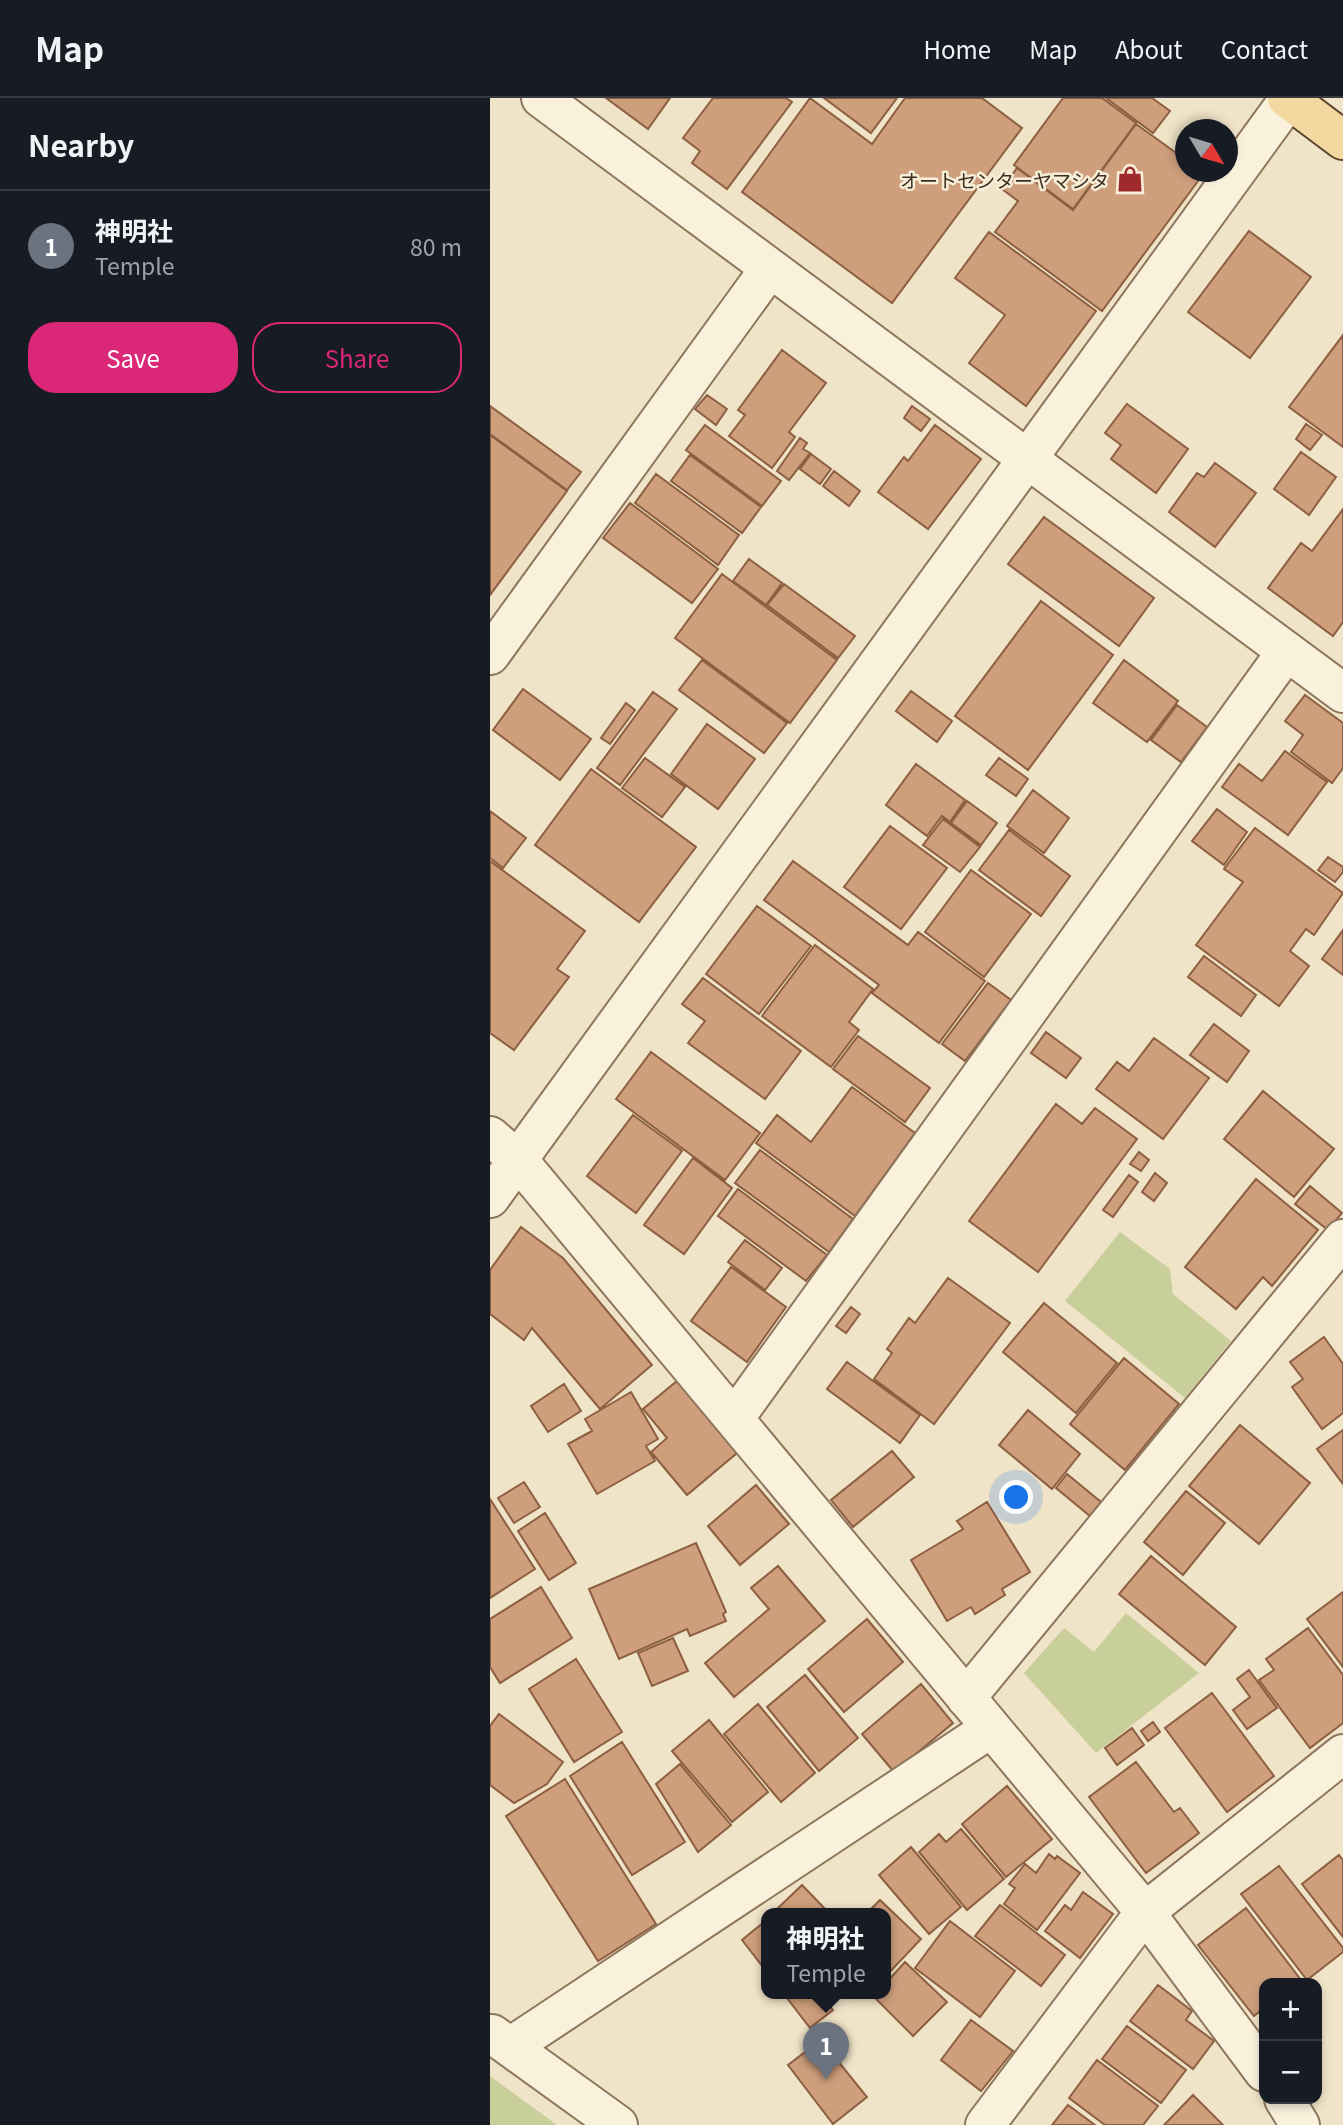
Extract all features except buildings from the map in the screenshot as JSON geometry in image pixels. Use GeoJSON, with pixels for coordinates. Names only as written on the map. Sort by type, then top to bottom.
{"type":"FeatureCollection","features":[{"type":"Feature","properties":{"kind":"main road"},"geometry":{"type":"LineString","coordinates":[[1288,99],[1343,140]]}},
{"type":"Feature","properties":{"kind":"street"},"geometry":{"type":"LineString","coordinates":[[541,98],[1343,693]]}},
{"type":"Feature","properties":{"kind":"street"},"geometry":{"type":"LineString","coordinates":[[490,1198],[1288,99]]}},
{"type":"Feature","properties":{"kind":"street"},"geometry":{"type":"LineString","coordinates":[[490,654],[770,268]]}},
{"type":"Feature","properties":{"kind":"street"},"geometry":{"type":"LineString","coordinates":[[734,1419],[1286,652]]}},
{"type":"Feature","properties":{"kind":"street"},"geometry":{"type":"LineString","coordinates":[[490,1136],[518,1160],[1145,1912],[1259,2065]]}},
{"type":"Feature","properties":{"kind":"street"},"geometry":{"type":"LineString","coordinates":[[966,1699],[1343,1239]]}},
{"type":"Feature","properties":{"kind":"street"},"geometry":{"type":"LineString","coordinates":[[618,2125],[500,2040],[991,1728]]}},
{"type":"Feature","properties":{"kind":"street"},"geometry":{"type":"LineString","coordinates":[[985,2125],[1145,1912],[1343,1754]]}},
{"type":"Feature","properties":{"kind":"street"},"geometry":{"type":"LineString","coordinates":[[1287,2104],[1300,2125]]}},
{"type":"Feature","properties":{"kind":"green space"},"geometry":{"type":"Polygon","coordinates":[[[1120,1232],[1170,1269],[1173,1294],[1231,1341],[1185,1398],[1065,1301],[1120,1232]]]}},
{"type":"Feature","properties":{"kind":"green space"},"geometry":{"type":"Polygon","coordinates":[[[1126,1613],[1199,1673],[1096,1753],[1024,1673],[1064,1628],[1094,1652],[1126,1613]]]}},
{"type":"Feature","properties":{"kind":"green space"},"geometry":{"type":"Polygon","coordinates":[[[490,2076],[557,2125],[490,2125],[490,2076]]]}},
{"type":"Feature","properties":{"kind":"place","name":"オートセンターヤマシタ"},"geometry":{"type":"Point","coordinates":[1130,179]}},
{"type":"Feature","properties":{"kind":"place","name":"神明社"},"geometry":{"type":"Point","coordinates":[826,2080]}}]}
